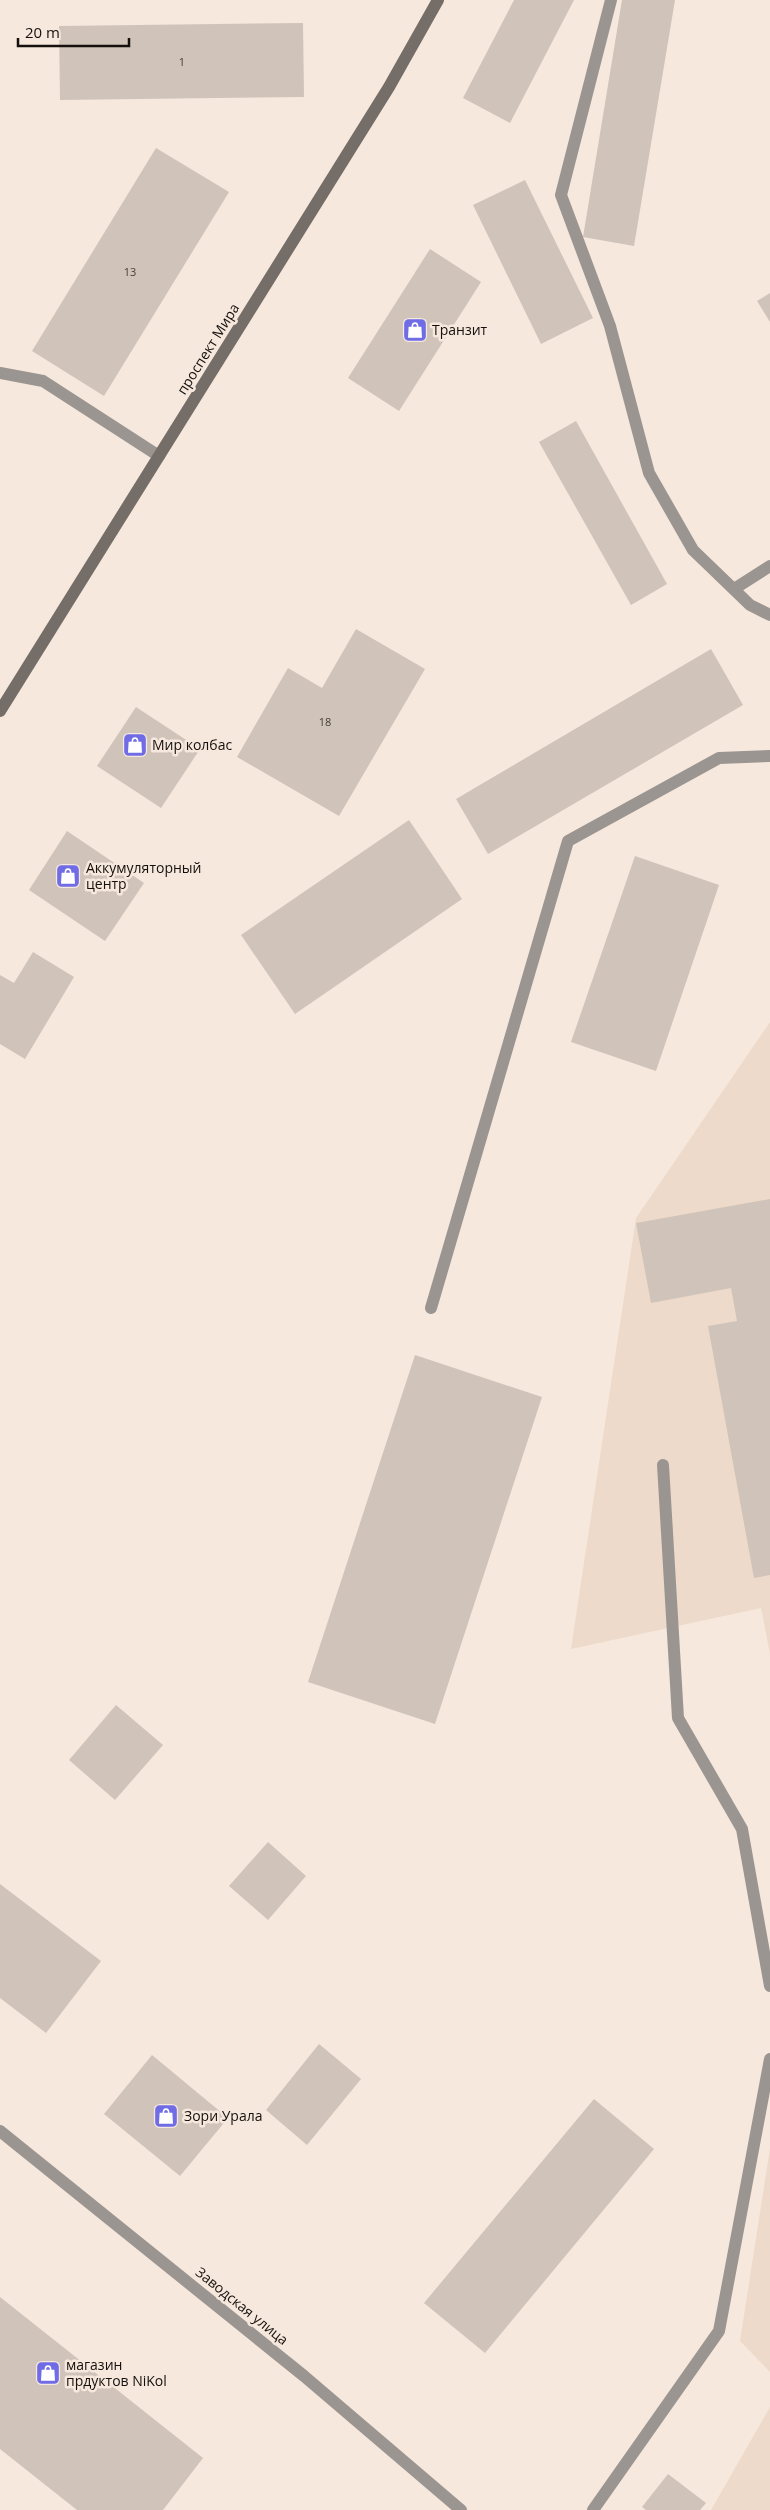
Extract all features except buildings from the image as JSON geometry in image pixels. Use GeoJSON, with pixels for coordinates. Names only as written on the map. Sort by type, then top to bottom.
{"type":"FeatureCollection","features":[{"type":"Feature","properties":{"kind":"main road","name":"проспект Мира"},"geometry":{"type":"LineString","coordinates":[[0,711],[389,88],[438,0]]}},
{"type":"Feature","properties":{"kind":"street"},"geometry":{"type":"LineString","coordinates":[[611,0],[561,196],[610,326],[648,473],[693,550],[750,605],[770,615]]}},
{"type":"Feature","properties":{"kind":"street"},"geometry":{"type":"LineString","coordinates":[[0,373],[43,381],[159,456]]}},
{"type":"Feature","properties":{"kind":"street"},"geometry":{"type":"LineString","coordinates":[[734,589],[770,566]]}},
{"type":"Feature","properties":{"kind":"street"},"geometry":{"type":"LineString","coordinates":[[431,1308],[568,841],[719,758],[770,756]]}},
{"type":"Feature","properties":{"kind":"street"},"geometry":{"type":"LineString","coordinates":[[663,1465],[678,1718],[742,1829],[770,1986]]}},
{"type":"Feature","properties":{"kind":"street"},"geometry":{"type":"LineString","coordinates":[[593,2510],[719,2331],[770,2059]]}},
{"type":"Feature","properties":{"kind":"street","name":"Заводская улица"},"geometry":{"type":"LineString","coordinates":[[0,2131],[304,2376],[461,2510]]}},
{"type":"Feature","properties":{"kind":"shaded area"},"geometry":{"type":"Polygon","coordinates":[[[770,1022],[770,1654],[761,1608],[571,1649],[636,1218],[770,1022]]]}},
{"type":"Feature","properties":{"kind":"shaded area"},"geometry":{"type":"Polygon","coordinates":[[[770,2148],[770,2372],[740,2341],[770,2148]]]}},
{"type":"Feature","properties":{"kind":"shaded area"},"geometry":{"type":"Polygon","coordinates":[[[770,2407],[770,2510],[711,2510],[770,2407]]]}},
{"type":"Feature","properties":{"kind":"place","name":"Транзит"},"geometry":{"type":"Point","coordinates":[415,330]}},
{"type":"Feature","properties":{"kind":"place","name":"Мир колбас"},"geometry":{"type":"Point","coordinates":[135,745]}},
{"type":"Feature","properties":{"kind":"place","name":"Аккумуляторный центр"},"geometry":{"type":"Point","coordinates":[68,876]}},
{"type":"Feature","properties":{"kind":"place","name":"Зори Урала"},"geometry":{"type":"Point","coordinates":[166,2116]}},
{"type":"Feature","properties":{"kind":"place","name":"магазин прдуктов NiKol"},"geometry":{"type":"Point","coordinates":[48,2373]}}]}
